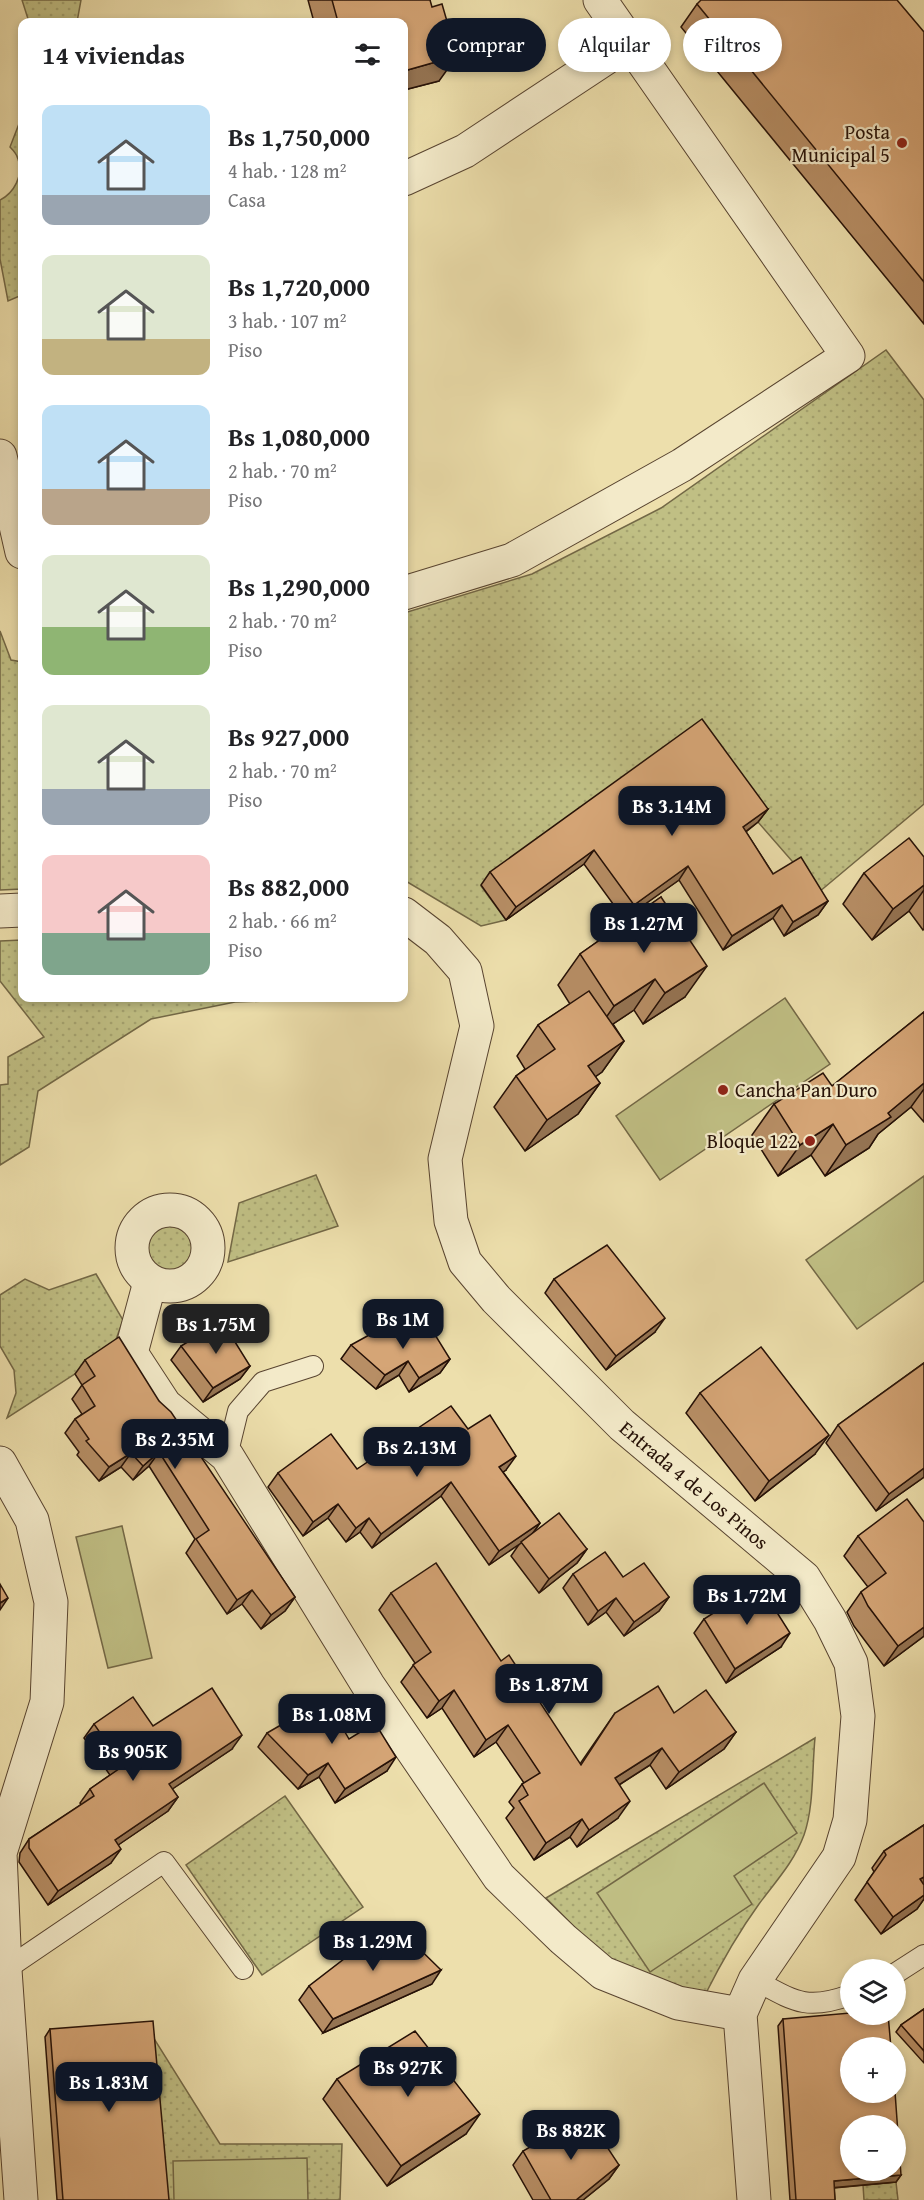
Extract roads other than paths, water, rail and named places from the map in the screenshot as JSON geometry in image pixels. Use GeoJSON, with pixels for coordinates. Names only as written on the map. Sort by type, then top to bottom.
{"type":"FeatureCollection","features":[{"type":"Feature","properties":{"kind":"street"},"geometry":{"type":"LineString","coordinates":[[600,0],[613,18]]}},
{"type":"Feature","properties":{"kind":"street"},"geometry":{"type":"LineString","coordinates":[[408,177],[465,151],[585,72]]}},
{"type":"Feature","properties":{"kind":"street"},"geometry":{"type":"LineString","coordinates":[[408,592],[512,560],[682,465],[848,356],[651,72]]}},
{"type":"Feature","properties":{"kind":"street"},"geometry":{"type":"LineString","coordinates":[[0,456],[18,535]]}},
{"type":"Feature","properties":{"kind":"street"},"geometry":{"type":"LineString","coordinates":[[0,911],[18,910]]}},
{"type":"Feature","properties":{"kind":"street","name":"Entrada 4 de Los Pinos"},"geometry":{"type":"LineString","coordinates":[[408,917],[438,940],[465,971],[477,1026],[445,1159],[451,1221],[465,1262],[496,1299],[622,1425],[804,1578],[830,1620],[851,1663],[858,1716],[850,1820],[838,1857],[755,1980],[740,2014],[754,2200]]}},
{"type":"Feature","properties":{"kind":"street"},"geometry":{"type":"LineString","coordinates":[[150,1282],[130,1353],[165,1405],[226,1456],[368,1685],[499,1877],[563,1939],[603,1973],[678,2003],[740,2014]]}},
{"type":"Feature","properties":{"kind":"street"},"geometry":{"type":"LineString","coordinates":[[0,1463],[32,1520],[51,1602],[47,1702],[0,1853],[5,1970],[21,2200]]}},
{"type":"Feature","properties":{"kind":"lane"},"geometry":{"type":"LineString","coordinates":[[226,1456],[238,1411],[263,1382],[313,1366]]}},
{"type":"Feature","properties":{"kind":"lane"},"geometry":{"type":"LineString","coordinates":[[5,1970],[164,1862],[243,1969]]}},
{"type":"Feature","properties":{"kind":"lane"},"geometry":{"type":"LineString","coordinates":[[906,1967],[924,1955]]}},
{"type":"Feature","properties":{"kind":"lane"},"geometry":{"type":"LineString","coordinates":[[755,1980],[795,2001],[828,2003],[840,1999]]}},
{"type":"Feature","properties":{"kind":"place","name":"Posta Municipal 5"},"geometry":{"type":"Point","coordinates":[902,143]}},
{"type":"Feature","properties":{"kind":"place","name":"Cancha Pan Duro"},"geometry":{"type":"Point","coordinates":[723,1090]}},
{"type":"Feature","properties":{"kind":"place","name":"Bloque 122"},"geometry":{"type":"Point","coordinates":[810,1141]}}]}
